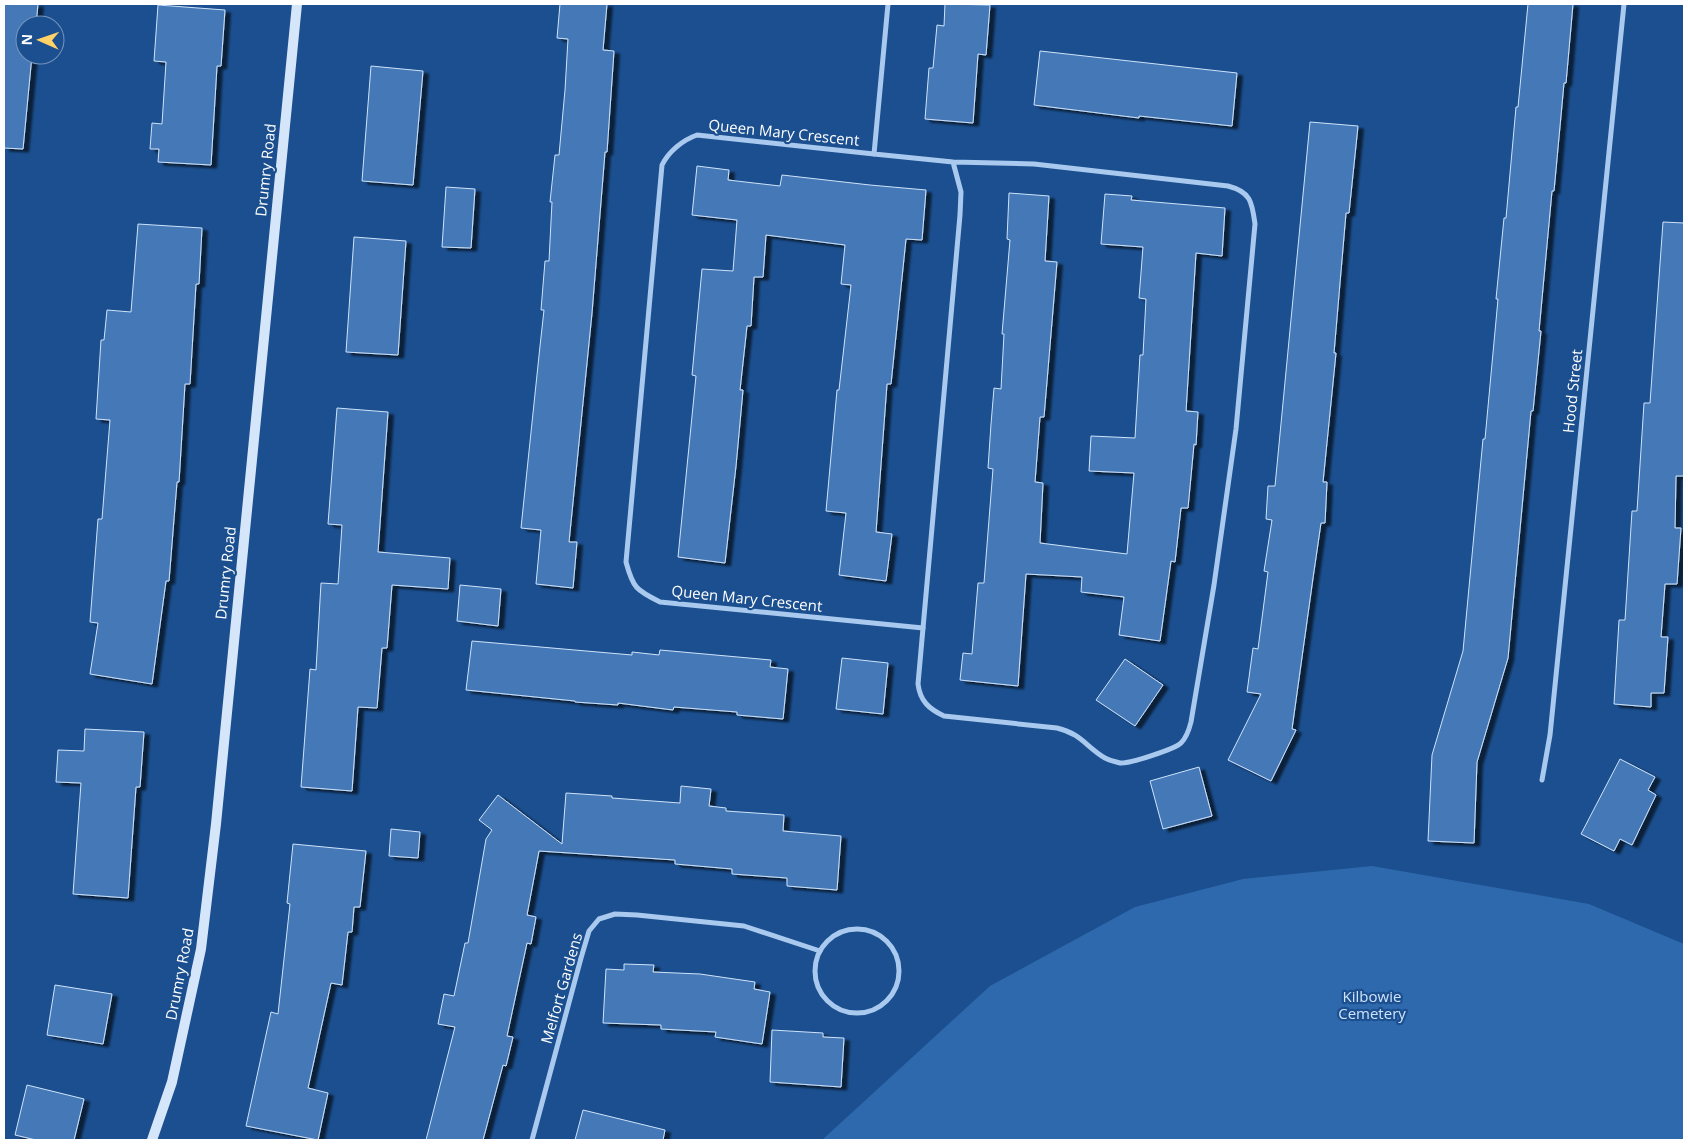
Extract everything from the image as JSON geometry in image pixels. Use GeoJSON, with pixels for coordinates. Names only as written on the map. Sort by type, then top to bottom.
{"type":"FeatureCollection","features":[{"type":"Feature","properties":{"kind":"main road","name":"Drumry Road"},"geometry":{"type":"LineString","coordinates":[[152,1140],[172,1082],[201,949],[218,805],[297,4]]}},
{"type":"Feature","properties":{"kind":"street"},"geometry":{"type":"LineString","coordinates":[[874,154],[888,4]]}},
{"type":"Feature","properties":{"kind":"street","name":"Hood Street"},"geometry":{"type":"LineString","coordinates":[[1542,780],[1550,735],[1624,4]]}},
{"type":"Feature","properties":{"kind":"street","name":"Queen Mary Crescent"},"geometry":{"type":"LineString","coordinates":[[697,134],[874,154],[953,162],[1034,164],[1228,186],[1240,189],[1248,196],[1253,207],[1255,224],[1236,429],[1214,585],[1191,722],[1187,735],[1180,745],[1135,761],[1120,763],[1106,759],[1069,730],[944,716],[926,704],[920,694],[918,684],[923,628],[660,602],[641,592],[632,581],[626,562],[662,165],[666,156],[688,138],[697,134]]}},
{"type":"Feature","properties":{"kind":"street"},"geometry":{"type":"LineString","coordinates":[[923,628],[960,215],[961,192],[953,162]]}},
{"type":"Feature","properties":{"kind":"street","name":"Melfort Gardens"},"geometry":{"type":"LineString","coordinates":[[532,1140],[581,958],[590,931],[599,919],[615,914],[637,915],[744,926],[820,951]]}},
{"type":"Feature","properties":{"kind":"street"},"geometry":{"type":"LineString","coordinates":[[861,929],[875,933],[887,941],[898,962],[899,974],[895,988],[887,1000],[875,1009],[859,1013],[844,1011],[828,1002],[819,990],[815,976],[815,966],[820,951],[829,939],[841,932],[861,929]]}},
{"type":"Feature","properties":{"kind":"green space","name":"Kilbowie Cemetery"},"geometry":{"type":"Polygon","coordinates":[[[1372,866],[1589,904],[1684,944],[1684,1140],[822,1140],[990,986],[1135,907],[1243,879],[1372,866]]]}},
{"type":"Feature","properties":{"kind":"building"},"geometry":{"type":"Polygon","coordinates":[[[4,4],[38,4],[37,15],[15,15],[15,65],[31,65],[23,149],[4,148],[4,4]]]}},
{"type":"Feature","properties":{"kind":"building"},"geometry":{"type":"Polygon","coordinates":[[[560,4],[607,4],[603,50],[614,51],[607,152],[605,152],[592,313],[569,542],[577,542],[573,588],[536,584],[541,530],[521,528],[544,310],[541,310],[545,261],[549,261],[552,202],[550,202],[555,155],[559,155],[565,90],[568,39],[557,38],[560,4]]]}},
{"type":"Feature","properties":{"kind":"building"},"geometry":{"type":"Polygon","coordinates":[[[945,4],[990,5],[986,55],[978,54],[973,123],[925,119],[929,68],[933,68],[937,25],[944,26],[945,4]]]}},
{"type":"Feature","properties":{"kind":"building"},"geometry":{"type":"Polygon","coordinates":[[[1528,4],[1573,4],[1554,191],[1552,191],[1539,331],[1541,331],[1533,411],[1531,411],[1508,658],[1477,762],[1474,843],[1428,841],[1432,755],[1463,651],[1483,439],[1485,439],[1504,218],[1506,218],[1528,4]]]}},
{"type":"Feature","properties":{"kind":"building"},"geometry":{"type":"Polygon","coordinates":[[[158,5],[225,10],[221,66],[217,66],[211,165],[158,162],[159,149],[150,149],[152,123],[162,124],[166,62],[154,61],[158,5]]]}},
{"type":"Feature","properties":{"kind":"building"},"geometry":{"type":"Polygon","coordinates":[[[1040,51],[1237,73],[1232,126],[1139,116],[1139,118],[1034,105],[1040,51]]]}},
{"type":"Feature","properties":{"kind":"building"},"geometry":{"type":"Polygon","coordinates":[[[371,66],[423,71],[413,185],[362,181],[371,66]]]}},
{"type":"Feature","properties":{"kind":"building"},"geometry":{"type":"Polygon","coordinates":[[[1310,122],[1358,126],[1349,213],[1346,213],[1334,353],[1336,353],[1323,482],[1327,482],[1325,523],[1321,523],[1313,578],[1292,729],[1296,730],[1271,781],[1228,760],[1261,694],[1247,692],[1253,648],[1258,649],[1268,572],[1264,571],[1272,520],[1266,519],[1268,486],[1275,486],[1310,122]]]}},
{"type":"Feature","properties":{"kind":"building"},"geometry":{"type":"Polygon","coordinates":[[[697,166],[729,170],[728,180],[780,186],[782,175],[926,190],[922,240],[906,239],[891,384],[887,384],[876,532],[892,534],[886,581],[839,575],[846,513],[826,511],[837,390],[839,390],[851,285],[841,284],[845,245],[766,235],[763,277],[754,277],[751,326],[747,326],[740,390],[743,390],[736,466],[725,563],[678,557],[696,376],[692,375],[702,269],[733,271],[737,220],[692,215],[697,166]]]}},
{"type":"Feature","properties":{"kind":"building"},"geometry":{"type":"Polygon","coordinates":[[[446,187],[475,189],[471,248],[442,247],[446,187]]]}},
{"type":"Feature","properties":{"kind":"building"},"geometry":{"type":"Polygon","coordinates":[[[1009,193],[1049,196],[1045,261],[1057,262],[1044,417],[1040,417],[1035,482],[1043,483],[1040,543],[1127,554],[1134,473],[1089,471],[1091,436],[1135,438],[1140,355],[1143,355],[1146,299],[1139,298],[1143,247],[1101,244],[1105,194],[1132,196],[1131,200],[1225,208],[1222,256],[1196,253],[1186,411],[1198,412],[1196,445],[1194,444],[1188,508],[1181,508],[1175,562],[1171,561],[1160,641],[1119,635],[1124,597],[1081,592],[1082,577],[1026,574],[1018,686],[960,680],[963,653],[972,654],[978,583],[984,583],[993,469],[988,468],[994,388],[1001,389],[1004,334],[1002,334],[1010,240],[1007,239],[1009,193]]]}},
{"type":"Feature","properties":{"kind":"building"},"geometry":{"type":"Polygon","coordinates":[[[1663,222],[1684,223],[1684,476],[1676,476],[1675,528],[1681,528],[1677,584],[1665,584],[1661,637],[1668,637],[1664,693],[1651,693],[1651,707],[1614,704],[1619,620],[1625,620],[1632,511],[1637,511],[1644,403],[1650,403],[1663,222]]]}},
{"type":"Feature","properties":{"kind":"building"},"geometry":{"type":"Polygon","coordinates":[[[138,224],[202,228],[199,284],[196,284],[190,384],[185,384],[179,482],[177,482],[169,581],[166,581],[152,684],[90,674],[98,623],[90,622],[98,519],[102,519],[110,420],[96,419],[101,340],[104,340],[107,310],[131,312],[138,224]]]}},
{"type":"Feature","properties":{"kind":"building"},"geometry":{"type":"Polygon","coordinates":[[[354,237],[406,241],[398,355],[346,352],[354,237]]]}},
{"type":"Feature","properties":{"kind":"building"},"geometry":{"type":"Polygon","coordinates":[[[337,408],[388,412],[378,552],[450,558],[448,589],[392,585],[387,648],[382,648],[377,708],[358,707],[352,791],[301,787],[310,669],[316,670],[321,583],[338,584],[342,525],[328,524],[337,408]]]}},
{"type":"Feature","properties":{"kind":"building"},"geometry":{"type":"Polygon","coordinates":[[[460,585],[501,589],[498,626],[457,621],[460,585]]]}},
{"type":"Feature","properties":{"kind":"building"},"geometry":{"type":"Polygon","coordinates":[[[472,641],[632,655],[632,652],[659,655],[660,650],[771,660],[770,667],[788,669],[783,719],[737,715],[737,712],[674,707],[673,710],[618,703],[618,705],[575,702],[466,690],[472,641]]]}},
{"type":"Feature","properties":{"kind":"building"},"geometry":{"type":"Polygon","coordinates":[[[842,658],[888,663],[883,714],[836,709],[842,658]]]}},
{"type":"Feature","properties":{"kind":"building"},"geometry":{"type":"Polygon","coordinates":[[[1125,659],[1163,685],[1135,726],[1096,700],[1125,659]]]}},
{"type":"Feature","properties":{"kind":"building"},"geometry":{"type":"Polygon","coordinates":[[[85,729],[144,732],[140,787],[136,787],[128,898],[73,894],[81,783],[56,782],[58,750],[84,751],[85,729]]]}},
{"type":"Feature","properties":{"kind":"building"},"geometry":{"type":"Polygon","coordinates":[[[1620,759],[1655,777],[1648,790],[1656,795],[1632,845],[1620,839],[1614,851],[1581,834],[1620,759]]]}},
{"type":"Feature","properties":{"kind":"building"},"geometry":{"type":"Polygon","coordinates":[[[1199,767],[1212,816],[1163,829],[1150,781],[1199,767]]]}},
{"type":"Feature","properties":{"kind":"building"},"geometry":{"type":"Polygon","coordinates":[[[681,786],[711,789],[709,806],[726,808],[726,811],[784,815],[783,831],[841,836],[837,890],[787,886],[787,878],[732,874],[732,869],[675,864],[675,860],[539,851],[527,915],[536,917],[531,944],[527,943],[507,1036],[513,1037],[506,1066],[503,1065],[483,1140],[426,1140],[455,1027],[438,1024],[444,994],[454,996],[465,943],[468,943],[486,839],[492,830],[479,820],[498,795],[562,844],[566,793],[680,803],[681,786]]]}},
{"type":"Feature","properties":{"kind":"building"},"geometry":{"type":"Polygon","coordinates":[[[391,829],[420,832],[418,858],[389,856],[391,829]]]}},
{"type":"Feature","properties":{"kind":"building"},"geometry":{"type":"Polygon","coordinates":[[[293,844],[366,851],[360,907],[354,907],[352,932],[348,932],[342,985],[331,983],[308,1088],[328,1093],[318,1140],[246,1126],[271,1012],[278,1014],[290,904],[287,903],[293,844]]]}},
{"type":"Feature","properties":{"kind":"building"},"geometry":{"type":"Polygon","coordinates":[[[624,964],[654,965],[653,972],[700,974],[755,982],[754,989],[770,992],[762,1044],[715,1037],[716,1032],[661,1029],[661,1025],[603,1023],[606,969],[624,970],[624,964]]]}},
{"type":"Feature","properties":{"kind":"building"},"geometry":{"type":"Polygon","coordinates":[[[55,985],[112,994],[103,1044],[47,1035],[55,985]]]}},
{"type":"Feature","properties":{"kind":"building"},"geometry":{"type":"Polygon","coordinates":[[[772,1030],[823,1033],[823,1037],[844,1038],[841,1087],[770,1082],[772,1030]]]}},
{"type":"Feature","properties":{"kind":"building"},"geometry":{"type":"Polygon","coordinates":[[[27,1085],[84,1099],[74,1140],[36,1140],[15,1135],[27,1085]]]}},
{"type":"Feature","properties":{"kind":"building"},"geometry":{"type":"Polygon","coordinates":[[[583,1110],[665,1130],[663,1140],[575,1140],[583,1110]]]}}]}
